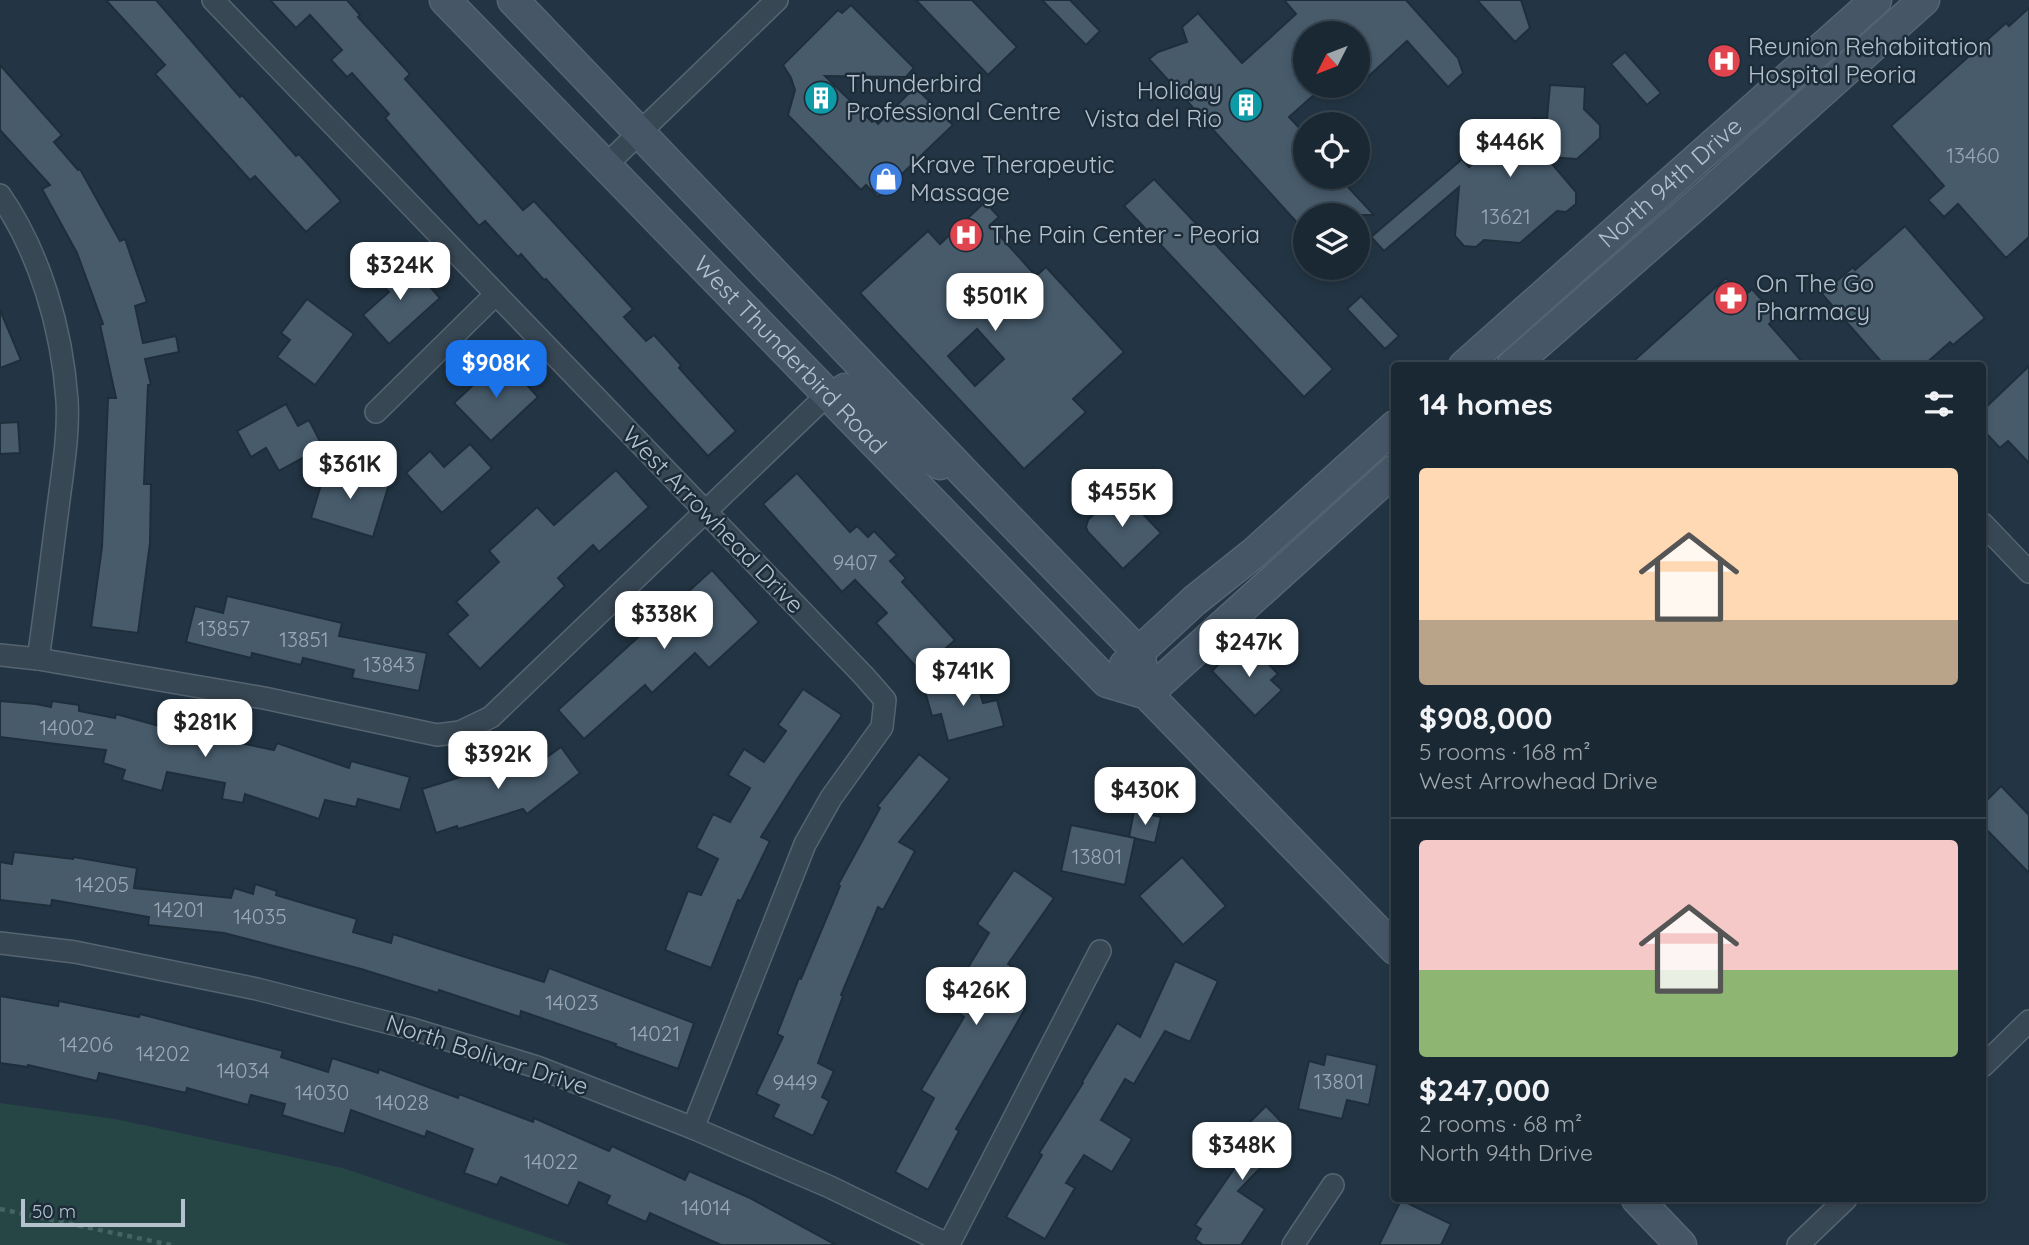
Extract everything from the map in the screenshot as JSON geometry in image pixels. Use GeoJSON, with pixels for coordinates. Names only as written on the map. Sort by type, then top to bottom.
{"type":"FeatureCollection","features":[{"type":"Feature","properties":{"kind":"main road","name":"West Thunderbird Road"},"geometry":{"type":"LineString","coordinates":[[445,0],[1107,682],[1147,694],[1391,945]]}},
{"type":"Feature","properties":{"kind":"main road","name":"West Thunderbird Road"},"geometry":{"type":"LineString","coordinates":[[513,0],[1139,653]]}},
{"type":"Feature","properties":{"kind":"main road","name":"North 94th Drive"},"geometry":{"type":"LineString","coordinates":[[1468,362],[1876,0]]}},
{"type":"Feature","properties":{"kind":"main road","name":"North 94th Drive"},"geometry":{"type":"LineString","coordinates":[[1517,362],[1924,0]]}},
{"type":"Feature","properties":{"kind":"main road"},"geometry":{"type":"LineString","coordinates":[[1789,76],[1811,101]]}},
{"type":"Feature","properties":{"kind":"main road"},"geometry":{"type":"LineString","coordinates":[[1683,169],[1708,194]]}},
{"type":"Feature","properties":{"kind":"main road"},"geometry":{"type":"LineString","coordinates":[[827,395],[834,389],[848,390],[919,453],[971,480]]}},
{"type":"Feature","properties":{"kind":"main road"},"geometry":{"type":"LineString","coordinates":[[1107,682],[1194,601],[1254,553],[1391,429]]}},
{"type":"Feature","properties":{"kind":"main road"},"geometry":{"type":"LineString","coordinates":[[1349,466],[1371,491]]}},
{"type":"Feature","properties":{"kind":"main road"},"geometry":{"type":"LineString","coordinates":[[1147,694],[1391,474]]}},
{"type":"Feature","properties":{"kind":"main road"},"geometry":{"type":"LineString","coordinates":[[1254,553],[1275,577]]}},
{"type":"Feature","properties":{"kind":"main road"},"geometry":{"type":"LineString","coordinates":[[1139,653],[1147,694]]}},
{"type":"Feature","properties":{"kind":"main road"},"geometry":{"type":"LineString","coordinates":[[1640,1202],[1681,1245]]}},
{"type":"Feature","properties":{"kind":"street","name":"West Arrowhead Drive"},"geometry":{"type":"LineString","coordinates":[[213,0],[885,700],[882,727],[831,798],[805,844],[693,1128]]}},
{"type":"Feature","properties":{"kind":"street"},"geometry":{"type":"LineString","coordinates":[[605,166],[777,0]]}},
{"type":"Feature","properties":{"kind":"street"},"geometry":{"type":"LineString","coordinates":[[0,195],[23,232],[38,270],[63,363],[68,402],[66,442],[38,659]]}},
{"type":"Feature","properties":{"kind":"street"},"geometry":{"type":"LineString","coordinates":[[376,412],[496,294]]}},
{"type":"Feature","properties":{"kind":"street"},"geometry":{"type":"LineString","coordinates":[[0,655],[38,659],[264,698],[437,735],[460,732],[491,717],[827,395]]}},
{"type":"Feature","properties":{"kind":"street"},"geometry":{"type":"LineString","coordinates":[[1986,527],[2029,572]]}},
{"type":"Feature","properties":{"kind":"street","name":"North Bolivar Drive"},"geometry":{"type":"LineString","coordinates":[[0,943],[75,952],[257,989],[409,1028],[537,1067],[693,1128],[830,1187],[949,1245]]}},
{"type":"Feature","properties":{"kind":"street"},"geometry":{"type":"LineString","coordinates":[[949,1245],[1100,951]]}},
{"type":"Feature","properties":{"kind":"street"},"geometry":{"type":"LineString","coordinates":[[1986,1063],[2029,1021]]}},
{"type":"Feature","properties":{"kind":"street"},"geometry":{"type":"LineString","coordinates":[[1293,1245],[1333,1185]]}},
{"type":"Feature","properties":{"kind":"street"},"geometry":{"type":"LineString","coordinates":[[1798,1245],[1843,1202]]}},
{"type":"Feature","properties":{"kind":"path"},"geometry":{"type":"LineString","coordinates":[[0,1209],[171,1245]]}},
{"type":"Feature","properties":{"kind":"green space"},"geometry":{"type":"Polygon","coordinates":[[[0,1103],[115,1119],[343,1168],[570,1245],[0,1245],[0,1103]]]}},
{"type":"Feature","properties":{"kind":"building"},"geometry":{"type":"Polygon","coordinates":[[[106,0],[156,0],[240,97],[242,95],[296,156],[299,154],[341,201],[306,232],[255,176],[250,180],[155,74],[165,65],[106,0]]]}},
{"type":"Feature","properties":{"kind":"building"},"geometry":{"type":"Polygon","coordinates":[[[270,0],[347,0],[360,15],[358,17],[410,74],[405,79],[523,210],[534,201],[633,309],[624,317],[646,341],[654,335],[681,365],[679,368],[736,431],[708,456],[546,279],[544,280],[521,254],[518,257],[485,221],[479,226],[385,118],[389,114],[352,73],[347,77],[331,60],[342,50],[310,15],[296,28],[270,0]]]}},
{"type":"Feature","properties":{"kind":"building"},"geometry":{"type":"Polygon","coordinates":[[[916,0],[972,0],[1017,47],[988,75],[916,0]]]}},
{"type":"Feature","properties":{"kind":"building"},"geometry":{"type":"Polygon","coordinates":[[[1042,0],[1070,0],[1100,31],[1086,45],[1042,0]]]}},
{"type":"Feature","properties":{"kind":"building","name":"Holiday Vista del Rio"},"geometry":{"type":"Polygon","coordinates":[[[1284,0],[1406,0],[1458,58],[1463,73],[1448,87],[1407,41],[1370,75],[1370,21],[1293,21],[1293,98],[1310,98],[1289,117],[1293,121],[1293,189],[1350,189],[1363,203],[1293,203],[1293,218],[1149,59],[1158,52],[1187,42],[1182,27],[1198,13],[1242,63],[1296,14],[1284,0]]]}},
{"type":"Feature","properties":{"kind":"building"},"geometry":{"type":"Polygon","coordinates":[[[1477,0],[1521,0],[1530,28],[1515,42],[1477,0]]]}},
{"type":"Feature","properties":{"kind":"building","name":"Thunderbird Professional Centre"},"geometry":{"type":"Polygon","coordinates":[[[851,5],[914,68],[906,77],[825,76],[872,122],[874,119],[878,124],[915,87],[953,125],[878,197],[866,185],[861,190],[788,115],[795,90],[783,65],[838,10],[842,13],[851,5]]]}},
{"type":"Feature","properties":{"kind":"building"},"geometry":{"type":"Polygon","coordinates":[[[2029,8],[2029,237],[2006,258],[1958,204],[1944,217],[1928,200],[1944,186],[1891,126],[2006,23],[2009,26],[2029,8]]]}},
{"type":"Feature","properties":{"kind":"building"},"geometry":{"type":"Polygon","coordinates":[[[1625,52],[1661,93],[1647,105],[1611,64],[1625,52]]]}},
{"type":"Feature","properties":{"kind":"building"},"geometry":{"type":"Polygon","coordinates":[[[0,65],[62,135],[54,142],[78,170],[80,169],[120,241],[125,239],[147,302],[135,306],[143,343],[176,336],[179,352],[145,359],[151,385],[148,385],[144,484],[151,484],[150,543],[138,633],[91,627],[102,547],[108,398],[116,398],[100,325],[103,324],[77,253],[42,189],[50,185],[0,130],[0,65]]]}},
{"type":"Feature","properties":{"kind":"building"},"geometry":{"type":"Polygon","coordinates":[[[1550,85],[1585,87],[1584,109],[1600,125],[1600,138],[1577,159],[1546,157],[1576,192],[1576,204],[1566,212],[1557,211],[1520,243],[1484,240],[1476,247],[1464,246],[1455,236],[1459,187],[1384,251],[1371,237],[1461,158],[1469,167],[1490,149],[1498,149],[1534,118],[1547,119],[1550,85]]]}},
{"type":"Feature","properties":{"kind":"building"},"geometry":{"type":"Polygon","coordinates":[[[1154,179],[1333,369],[1304,397],[1124,206],[1154,179]]]}},
{"type":"Feature","properties":{"kind":"building"},"geometry":{"type":"Polygon","coordinates":[[[985,202],[999,217],[990,225],[1036,276],[1046,267],[1124,352],[1073,399],[1086,412],[1024,469],[860,293],[928,231],[940,244],[985,202]],[[977,329],[948,356],[975,386],[1004,359],[977,329]]]}},
{"type":"Feature","properties":{"kind":"building"},"geometry":{"type":"Polygon","coordinates":[[[1905,226],[1985,318],[1953,345],[1950,342],[1928,362],[1882,362],[1822,294],[1853,267],[1855,270],[1905,226]]]}},
{"type":"Feature","properties":{"kind":"building"},"geometry":{"type":"Polygon","coordinates":[[[387,263],[401,278],[413,268],[440,298],[389,344],[363,315],[389,292],[373,275],[387,263]]]}},
{"type":"Feature","properties":{"kind":"building"},"geometry":{"type":"Polygon","coordinates":[[[1726,278],[1743,297],[1752,289],[1777,317],[1769,324],[1802,362],[1632,362],[1726,278]]]}},
{"type":"Feature","properties":{"kind":"building"},"geometry":{"type":"Polygon","coordinates":[[[1361,296],[1399,336],[1385,349],[1347,309],[1361,296]]]}},
{"type":"Feature","properties":{"kind":"building"},"geometry":{"type":"Polygon","coordinates":[[[307,299],[354,334],[315,385],[277,357],[290,340],[281,333],[307,299]]]}},
{"type":"Feature","properties":{"kind":"building"},"geometry":{"type":"Polygon","coordinates":[[[0,310],[21,360],[0,368],[0,310]]]}},
{"type":"Feature","properties":{"kind":"building"},"geometry":{"type":"Polygon","coordinates":[[[502,358],[538,397],[491,441],[454,403],[502,358]]]}},
{"type":"Feature","properties":{"kind":"building"},"geometry":{"type":"Polygon","coordinates":[[[2029,366],[2029,463],[2008,441],[2000,448],[1986,433],[1986,407],[2029,366]]]}},
{"type":"Feature","properties":{"kind":"building"},"geometry":{"type":"Polygon","coordinates":[[[286,404],[298,426],[309,420],[323,447],[279,471],[266,448],[251,457],[237,431],[286,404]]]}},
{"type":"Feature","properties":{"kind":"building"},"geometry":{"type":"Polygon","coordinates":[[[18,422],[20,453],[0,454],[0,423],[18,422]]]}},
{"type":"Feature","properties":{"kind":"building"},"geometry":{"type":"Polygon","coordinates":[[[470,444],[492,468],[442,513],[406,473],[430,451],[444,467],[470,444]]]}},
{"type":"Feature","properties":{"kind":"building"},"geometry":{"type":"Polygon","coordinates":[[[327,465],[389,484],[373,537],[311,518],[327,465]]]}},
{"type":"Feature","properties":{"kind":"building"},"geometry":{"type":"Polygon","coordinates":[[[616,470],[649,507],[599,552],[593,545],[558,578],[565,586],[480,669],[447,634],[468,615],[456,602],[499,562],[489,551],[537,507],[554,525],[616,470]]]}},
{"type":"Feature","properties":{"kind":"building"},"geometry":{"type":"Polygon","coordinates":[[[797,473],[850,532],[857,526],[868,537],[874,531],[897,555],[890,561],[906,578],[902,582],[955,640],[920,671],[876,623],[887,613],[855,580],[842,592],[763,504],[797,473]]]}},
{"type":"Feature","properties":{"kind":"building"},"geometry":{"type":"Polygon","coordinates":[[[1119,489],[1161,533],[1123,569],[1086,527],[1088,520],[1119,489]]]}},
{"type":"Feature","properties":{"kind":"building"},"geometry":{"type":"Polygon","coordinates":[[[712,570],[759,622],[709,668],[695,653],[652,693],[645,685],[584,739],[558,710],[712,570]]]}},
{"type":"Feature","properties":{"kind":"building"},"geometry":{"type":"Polygon","coordinates":[[[227,596],[342,623],[339,636],[427,653],[419,691],[352,678],[354,670],[303,658],[301,665],[252,653],[251,658],[186,642],[195,606],[223,613],[227,596]]]}},
{"type":"Feature","properties":{"kind":"building"},"geometry":{"type":"Polygon","coordinates":[[[1238,645],[1249,656],[1255,650],[1278,674],[1271,680],[1282,690],[1255,716],[1212,671],[1238,645]]]}},
{"type":"Feature","properties":{"kind":"building"},"geometry":{"type":"Polygon","coordinates":[[[975,675],[983,703],[997,700],[1004,726],[948,741],[941,714],[932,716],[924,688],[975,675]]]}},
{"type":"Feature","properties":{"kind":"building"},"geometry":{"type":"Polygon","coordinates":[[[803,689],[842,715],[761,837],[770,841],[741,901],[738,900],[711,968],[665,950],[688,891],[701,895],[718,859],[696,848],[713,814],[730,822],[750,788],[728,775],[744,749],[764,762],[786,731],[778,725],[803,689]]]}},
{"type":"Feature","properties":{"kind":"building"},"geometry":{"type":"Polygon","coordinates":[[[0,701],[51,707],[52,701],[79,705],[79,711],[115,718],[116,714],[195,736],[274,750],[277,743],[349,768],[351,761],[410,777],[400,810],[358,799],[356,807],[325,800],[319,819],[245,794],[243,803],[222,799],[225,783],[167,772],[162,791],[122,780],[125,770],[103,763],[106,750],[0,737],[0,701]]]}},
{"type":"Feature","properties":{"kind":"building"},"geometry":{"type":"Polygon","coordinates":[[[561,747],[580,773],[527,814],[523,809],[436,833],[422,789],[502,764],[520,750],[533,767],[561,747]]]}},
{"type":"Feature","properties":{"kind":"building"},"geometry":{"type":"Polygon","coordinates":[[[919,754],[950,779],[899,842],[915,851],[883,910],[878,907],[841,995],[843,996],[818,1063],[834,1071],[822,1097],[829,1101],[813,1136],[773,1117],[779,1105],[756,1094],[783,1037],[777,1034],[840,886],[838,885],[880,808],[877,806],[919,754]]]}},
{"type":"Feature","properties":{"kind":"building"},"geometry":{"type":"Polygon","coordinates":[[[2001,786],[2029,815],[2029,873],[1986,829],[1986,801],[2001,786]]]}},
{"type":"Feature","properties":{"kind":"building"},"geometry":{"type":"Polygon","coordinates":[[[1134,811],[1161,817],[1155,843],[1129,837],[1134,811]]]}},
{"type":"Feature","properties":{"kind":"building"},"geometry":{"type":"Polygon","coordinates":[[[1071,825],[1135,838],[1125,885],[1061,871],[1071,825]]]}},
{"type":"Feature","properties":{"kind":"building"},"geometry":{"type":"Polygon","coordinates":[[[14,852],[74,857],[137,868],[134,888],[231,898],[234,888],[253,894],[255,884],[277,891],[276,895],[357,919],[353,932],[391,943],[393,934],[544,982],[549,968],[694,1023],[678,1069],[521,1011],[520,1017],[439,990],[438,993],[361,969],[224,933],[148,925],[149,917],[52,900],[51,906],[0,900],[0,862],[12,864],[14,852]]]}},
{"type":"Feature","properties":{"kind":"building"},"geometry":{"type":"Polygon","coordinates":[[[1182,857],[1226,906],[1183,945],[1139,896],[1182,857]]]}},
{"type":"Feature","properties":{"kind":"building"},"geometry":{"type":"Polygon","coordinates":[[[1014,870],[1054,898],[1008,964],[1018,970],[1003,996],[1025,1009],[956,1129],[959,1131],[928,1190],[895,1172],[934,1098],[921,1090],[964,1017],[959,1013],[968,997],[955,989],[989,933],[977,924],[1014,870]]]}},
{"type":"Feature","properties":{"kind":"building"},"geometry":{"type":"Polygon","coordinates":[[[1175,961],[1218,981],[1190,1042],[1165,1031],[1134,1084],[1125,1079],[1101,1120],[1132,1139],[1112,1172],[1084,1155],[1066,1183],[1075,1188],[1045,1239],[1006,1217],[1042,1155],[1039,1153],[1117,1023],[1140,1037],[1175,961]]]}},
{"type":"Feature","properties":{"kind":"building"},"geometry":{"type":"Polygon","coordinates":[[[0,996],[58,1006],[59,1001],[139,1017],[140,1014],[283,1051],[281,1057],[328,1072],[332,1058],[378,1073],[379,1069],[458,1098],[459,1094],[533,1122],[534,1118],[609,1151],[612,1146],[685,1180],[689,1171],[750,1198],[836,1245],[721,1245],[650,1213],[646,1222],[606,1204],[610,1196],[579,1182],[568,1206],[501,1177],[497,1185],[464,1173],[473,1149],[427,1131],[425,1137],[351,1110],[344,1134],[282,1115],[285,1104],[251,1095],[248,1105],[187,1088],[186,1093],[99,1073],[97,1081],[28,1065],[0,1063],[0,996]]]}},
{"type":"Feature","properties":{"kind":"building"},"geometry":{"type":"Polygon","coordinates":[[[1326,1054],[1377,1065],[1369,1105],[1347,1100],[1342,1119],[1298,1109],[1309,1061],[1324,1065],[1326,1054]]]}},
{"type":"Feature","properties":{"kind":"building"},"geometry":{"type":"Polygon","coordinates":[[[1266,1106],[1293,1134],[1238,1191],[1265,1209],[1241,1245],[1203,1245],[1195,1239],[1201,1229],[1195,1225],[1234,1169],[1218,1154],[1266,1106]]]}},
{"type":"Feature","properties":{"kind":"building"},"geometry":{"type":"Polygon","coordinates":[[[1400,1202],[1451,1224],[1441,1245],[1379,1245],[1400,1202]]]}},
{"type":"Feature","properties":{"kind":"place","name":"Reunion Rehabiitation Hospital Peoria"},"geometry":{"type":"Point","coordinates":[1724,61]}},
{"type":"Feature","properties":{"kind":"place","name":"Thunderbird Professional Centre"},"geometry":{"type":"Point","coordinates":[821,98]}},
{"type":"Feature","properties":{"kind":"place","name":"Holiday Vista del Rio"},"geometry":{"type":"Point","coordinates":[1246,105]}},
{"type":"Feature","properties":{"kind":"place","name":"Krave Therapeutic Massage"},"geometry":{"type":"Point","coordinates":[886,179]}},
{"type":"Feature","properties":{"kind":"place","name":"The Pain Center - Peoria"},"geometry":{"type":"Point","coordinates":[966,235]}},
{"type":"Feature","properties":{"kind":"place","name":"On The Go Pharmacy"},"geometry":{"type":"Point","coordinates":[1731,298]}}]}
